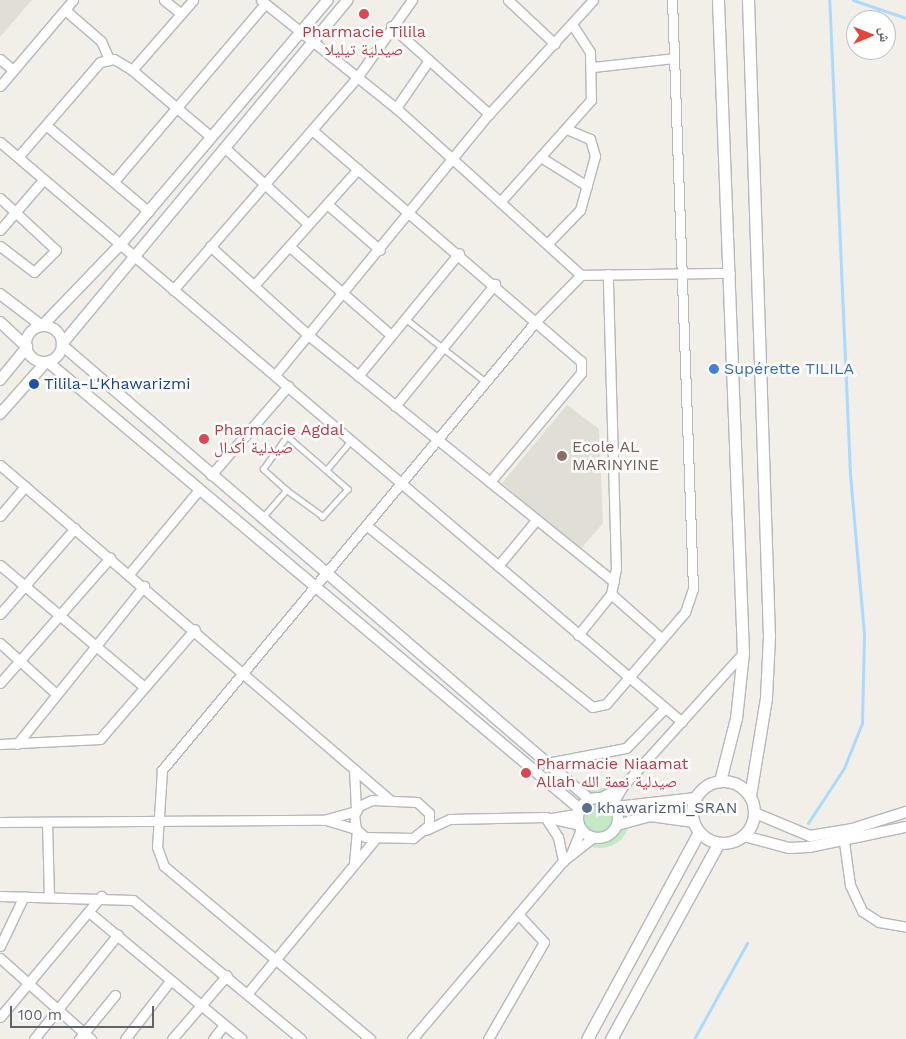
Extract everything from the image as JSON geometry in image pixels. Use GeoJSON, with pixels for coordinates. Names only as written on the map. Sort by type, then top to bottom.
{"type":"FeatureCollection","features":[{"type":"Feature","properties":{"kind":"main road"},"geometry":{"type":"LineString","coordinates":[[718,0],[730,273],[743,652],[740,698],[720,781]]}},
{"type":"Feature","properties":{"kind":"main road"},"geometry":{"type":"LineString","coordinates":[[611,1039],[718,844],[744,836],[755,813],[750,796],[766,698],[769,636],[748,0]]}},
{"type":"Feature","properties":{"kind":"main road"},"geometry":{"type":"LineString","coordinates":[[587,1039],[696,827],[695,798],[705,786],[720,781],[737,784],[750,796]]}},
{"type":"Feature","properties":{"kind":"main road"},"geometry":{"type":"LineString","coordinates":[[696,827],[718,844]]}},
{"type":"Feature","properties":{"kind":"street"},"geometry":{"type":"LineString","coordinates":[[0,86],[73,0]]}},
{"type":"Feature","properties":{"kind":"street"},"geometry":{"type":"LineString","coordinates":[[164,0],[181,14]]}},
{"type":"Feature","properties":{"kind":"street"},"geometry":{"type":"LineString","coordinates":[[132,70],[193,0]]}},
{"type":"Feature","properties":{"kind":"street"},"geometry":{"type":"LineString","coordinates":[[0,380],[26,347],[28,335],[42,326],[120,245],[149,212],[209,135],[328,0]]}},
{"type":"Feature","properties":{"kind":"street"},"geometry":{"type":"LineString","coordinates":[[0,414],[47,362],[58,356],[62,345],[132,255],[348,0]]}},
{"type":"Feature","properties":{"kind":"street"},"geometry":{"type":"LineString","coordinates":[[173,290],[356,79],[391,26],[412,0]]}},
{"type":"Feature","properties":{"kind":"street"},"geometry":{"type":"LineString","coordinates":[[508,0],[555,44]]}},
{"type":"Feature","properties":{"kind":"street"},"geometry":{"type":"LineString","coordinates":[[275,375],[380,250],[489,114],[555,44],[593,0]]}},
{"type":"Feature","properties":{"kind":"street"},"geometry":{"type":"LineString","coordinates":[[366,524],[584,704],[606,704],[685,612],[693,589],[672,0]]}},
{"type":"Feature","properties":{"kind":"street"},"geometry":{"type":"LineString","coordinates":[[115,180],[263,2],[356,79],[396,108],[452,162],[548,243],[581,275]]}},
{"type":"Feature","properties":{"kind":"street"},"geometry":{"type":"LineString","coordinates":[[65,10],[101,41],[108,57],[132,70],[177,106],[209,135]]}},
{"type":"Feature","properties":{"kind":"street"},"geometry":{"type":"LineString","coordinates":[[500,202],[542,158],[591,100],[593,67],[590,52],[572,24]]}},
{"type":"Feature","properties":{"kind":"street"},"geometry":{"type":"LineString","coordinates":[[391,26],[489,114]]}},
{"type":"Feature","properties":{"kind":"street"},"geometry":{"type":"LineString","coordinates":[[18,157],[108,57]]}},
{"type":"Feature","properties":{"kind":"street"},"geometry":{"type":"LineString","coordinates":[[593,67],[674,58]]}},
{"type":"Feature","properties":{"kind":"street"},"geometry":{"type":"LineString","coordinates":[[0,59],[13,70]]}},
{"type":"Feature","properties":{"kind":"street"},"geometry":{"type":"LineString","coordinates":[[396,108],[429,60]]}},
{"type":"Feature","properties":{"kind":"street"},"geometry":{"type":"LineString","coordinates":[[47,126],[115,180],[149,212]]}},
{"type":"Feature","properties":{"kind":"street"},"geometry":{"type":"LineString","coordinates":[[548,243],[580,210],[587,186],[594,146],[566,129]]}},
{"type":"Feature","properties":{"kind":"street"},"geometry":{"type":"LineString","coordinates":[[312,130],[459,253],[537,320],[581,361],[582,373],[490,482]]}},
{"type":"Feature","properties":{"kind":"street"},"geometry":{"type":"LineString","coordinates":[[0,142],[682,722]]}},
{"type":"Feature","properties":{"kind":"street"},"geometry":{"type":"LineString","coordinates":[[224,147],[263,187],[308,224]]}},
{"type":"Feature","properties":{"kind":"street"},"geometry":{"type":"LineString","coordinates":[[542,158],[587,186]]}},
{"type":"Feature","properties":{"kind":"street"},"geometry":{"type":"LineString","coordinates":[[256,283],[290,247],[358,168]]}},
{"type":"Feature","properties":{"kind":"street"},"geometry":{"type":"LineString","coordinates":[[0,230],[43,180]]}},
{"type":"Feature","properties":{"kind":"street"},"geometry":{"type":"LineString","coordinates":[[0,198],[56,250],[34,272],[0,246]]}},
{"type":"Feature","properties":{"kind":"street"},"geometry":{"type":"LineString","coordinates":[[327,204],[380,250]]}},
{"type":"Feature","properties":{"kind":"street"},"geometry":{"type":"LineString","coordinates":[[210,246],[256,283],[308,335],[614,582]]}},
{"type":"Feature","properties":{"kind":"street"},"geometry":{"type":"LineString","coordinates":[[290,247],[391,335]]}},
{"type":"Feature","properties":{"kind":"street"},"geometry":{"type":"LineString","coordinates":[[358,376],[459,253]]}},
{"type":"Feature","properties":{"kind":"street"},"geometry":{"type":"LineString","coordinates":[[367,1038],[278,960],[164,866],[157,847],[157,819],[164,763],[400,483],[487,383],[537,320],[581,275],[730,273]]}},
{"type":"Feature","properties":{"kind":"street"},"geometry":{"type":"LineString","coordinates":[[578,635],[610,594],[614,582],[608,274]]}},
{"type":"Feature","properties":{"kind":"street"},"geometry":{"type":"LineString","coordinates":[[395,406],[495,284]]}},
{"type":"Feature","properties":{"kind":"street"},"geometry":{"type":"LineString","coordinates":[[0,294],[42,326],[56,331],[62,345],[324,574],[589,799]]}},
{"type":"Feature","properties":{"kind":"street"},"geometry":{"type":"LineString","coordinates":[[0,322],[26,347],[33,358],[47,362],[198,491],[315,586],[579,811],[580,827],[571,854]]}},
{"type":"Feature","properties":{"kind":"street"},"geometry":{"type":"LineString","coordinates":[[211,475],[288,386]]}},
{"type":"Feature","properties":{"kind":"street"},"geometry":{"type":"LineString","coordinates":[[0,465],[144,586],[390,800]]}},
{"type":"Feature","properties":{"kind":"street"},"geometry":{"type":"LineString","coordinates":[[0,516],[25,486]]}},
{"type":"Feature","properties":{"kind":"street"},"geometry":{"type":"LineString","coordinates":[[129,574],[198,491]]}},
{"type":"Feature","properties":{"kind":"street"},"geometry":{"type":"LineString","coordinates":[[498,566],[536,520]]}},
{"type":"Feature","properties":{"kind":"street"},"geometry":{"type":"LineString","coordinates":[[0,614],[23,585],[75,528]]}},
{"type":"Feature","properties":{"kind":"street"},"geometry":{"type":"LineString","coordinates":[[0,683],[110,558]]}},
{"type":"Feature","properties":{"kind":"street"},"geometry":{"type":"LineString","coordinates":[[0,565],[96,644],[143,686]]}},
{"type":"Feature","properties":{"kind":"street"},"geometry":{"type":"LineString","coordinates":[[16,744],[54,692],[144,586]]}},
{"type":"Feature","properties":{"kind":"street"},"geometry":{"type":"LineString","coordinates":[[610,594],[662,639]]}},
{"type":"Feature","properties":{"kind":"street"},"geometry":{"type":"LineString","coordinates":[[0,744],[100,739],[143,686],[194,629]]}},
{"type":"Feature","properties":{"kind":"street"},"geometry":{"type":"LineString","coordinates":[[0,643],[54,692]]}},
{"type":"Feature","properties":{"kind":"street"},"geometry":{"type":"LineString","coordinates":[[617,825],[614,805],[623,786],[743,652]]}},
{"type":"Feature","properties":{"kind":"street"},"geometry":{"type":"LineString","coordinates":[[547,763],[626,748],[665,708]]}},
{"type":"Feature","properties":{"kind":"street"},"geometry":{"type":"LineString","coordinates":[[353,866],[357,830],[354,769]]}},
{"type":"Feature","properties":{"kind":"street"},"geometry":{"type":"LineString","coordinates":[[0,822],[157,819],[323,820],[357,830],[375,839],[413,838],[450,819],[548,818],[579,811],[589,799],[600,797],[623,786]]}},
{"type":"Feature","properties":{"kind":"street"},"geometry":{"type":"LineString","coordinates":[[600,797],[614,805],[695,798]]}},
{"type":"Feature","properties":{"kind":"street"},"geometry":{"type":"LineString","coordinates":[[323,820],[356,810],[367,801],[390,800],[417,802],[450,819]]}},
{"type":"Feature","properties":{"kind":"street"},"geometry":{"type":"LineString","coordinates":[[426,808],[426,830]]}},
{"type":"Feature","properties":{"kind":"street"},"geometry":{"type":"LineString","coordinates":[[755,813],[796,833],[843,831],[906,812]]}},
{"type":"Feature","properties":{"kind":"street"},"geometry":{"type":"LineString","coordinates":[[412,1039],[563,861],[571,854],[594,838],[609,835],[617,825],[650,816],[696,827]]}},
{"type":"Feature","properties":{"kind":"street"},"geometry":{"type":"LineString","coordinates":[[548,818],[580,827],[594,838]]}},
{"type":"Feature","properties":{"kind":"street"},"geometry":{"type":"LineString","coordinates":[[548,818],[558,837],[563,861]]}},
{"type":"Feature","properties":{"kind":"street"},"geometry":{"type":"LineString","coordinates":[[47,822],[49,896]]}},
{"type":"Feature","properties":{"kind":"street"},"geometry":{"type":"LineString","coordinates":[[744,836],[789,848],[844,843],[906,827]]}},
{"type":"Feature","properties":{"kind":"street"},"geometry":{"type":"LineString","coordinates":[[843,831],[850,885],[862,911],[879,922],[906,927]]}},
{"type":"Feature","properties":{"kind":"street"},"geometry":{"type":"LineString","coordinates":[[247,994],[278,960],[375,839]]}},
{"type":"Feature","properties":{"kind":"street"},"geometry":{"type":"LineString","coordinates":[[0,896],[124,897],[141,905],[227,975],[301,1039]]}},
{"type":"Feature","properties":{"kind":"street"},"geometry":{"type":"LineString","coordinates":[[0,944],[24,896]]}},
{"type":"Feature","properties":{"kind":"street"},"geometry":{"type":"LineString","coordinates":[[0,1017],[90,913],[101,896]]}},
{"type":"Feature","properties":{"kind":"street"},"geometry":{"type":"LineString","coordinates":[[90,913],[118,934],[170,981],[201,1004],[242,1039]]}},
{"type":"Feature","properties":{"kind":"street"},"geometry":{"type":"LineString","coordinates":[[488,1039],[544,942],[518,914]]}},
{"type":"Feature","properties":{"kind":"street"},"geometry":{"type":"LineString","coordinates":[[34,1039],[118,934]]}},
{"type":"Feature","properties":{"kind":"street"},"geometry":{"type":"LineString","coordinates":[[0,958],[85,1037],[115,995]]}},
{"type":"Feature","properties":{"kind":"street"},"geometry":{"type":"LineString","coordinates":[[172,1039],[227,975]]}},
{"type":"Feature","properties":{"kind":"street"},"geometry":{"type":"LineString","coordinates":[[125,1039],[170,981]]}},
{"type":"Feature","properties":{"kind":"street"},"geometry":{"type":"LineString","coordinates":[[213,1039],[224,1025]]}},
{"type":"Feature","properties":{"kind":"lane"},"geometry":{"type":"LineString","coordinates":[[405,318],[487,383]]}},
{"type":"Feature","properties":{"kind":"lane"},"geometry":{"type":"LineString","coordinates":[[287,436],[328,468],[348,489],[325,516],[286,490],[262,469],[287,436]]}},
{"type":"Feature","properties":{"kind":"lane"},"geometry":{"type":"LineString","coordinates":[[328,468],[352,441]]}},
{"type":"Feature","properties":{"kind":"lane"},"geometry":{"type":"LineString","coordinates":[[262,519],[286,490]]}},
{"type":"Feature","properties":{"kind":"shaded area"},"geometry":{"type":"Polygon","coordinates":[[[0,0],[32,0],[0,37],[0,0]]]}},
{"type":"Feature","properties":{"kind":"shaded area","name":"Ecole AL MARINYINE"},"geometry":{"type":"Polygon","coordinates":[[[567,405],[599,429],[603,523],[580,550],[502,483],[567,405]]]}},
{"type":"Feature","properties":{"kind":"green space"},"geometry":{"type":"Polygon","coordinates":[[[600,788],[617,793],[625,801],[630,818],[625,835],[617,843],[600,848],[583,843],[575,835],[570,818],[575,801],[583,793],[600,788]]]}},
{"type":"Feature","properties":{"kind":"waterway"},"geometry":{"type":"LineString","coordinates":[[808,823],[844,768],[862,723],[864,634],[850,474],[829,0]]}},
{"type":"Feature","properties":{"kind":"waterway"},"geometry":{"type":"LineString","coordinates":[[853,0],[906,18]]}},
{"type":"Feature","properties":{"kind":"waterway"},"geometry":{"type":"LineString","coordinates":[[694,1039],[747,943]]}},
{"type":"Feature","properties":{"kind":"place","name":"Pharmacie Tilila صيدلية تيليلا"},"geometry":{"type":"Point","coordinates":[364,14]}},
{"type":"Feature","properties":{"kind":"place","name":"Supérette TILILA"},"geometry":{"type":"Point","coordinates":[714,369]}},
{"type":"Feature","properties":{"kind":"place","name":"Tilila-L'Khawarizmi"},"geometry":{"type":"Point","coordinates":[34,384]}},
{"type":"Feature","properties":{"kind":"place","name":"Pharmacie Agdal صيدلية أكدال"},"geometry":{"type":"Point","coordinates":[204,439]}},
{"type":"Feature","properties":{"kind":"place","name":"Ecole AL MARINYINE"},"geometry":{"type":"Point","coordinates":[562,456]}},
{"type":"Feature","properties":{"kind":"place","name":"Pharmacie Niaamat Allah صيدلية نعمة الله"},"geometry":{"type":"Point","coordinates":[526,773]}},
{"type":"Feature","properties":{"kind":"place","name":"khawarizmi_SRAN"},"geometry":{"type":"Point","coordinates":[587,808]}}]}
